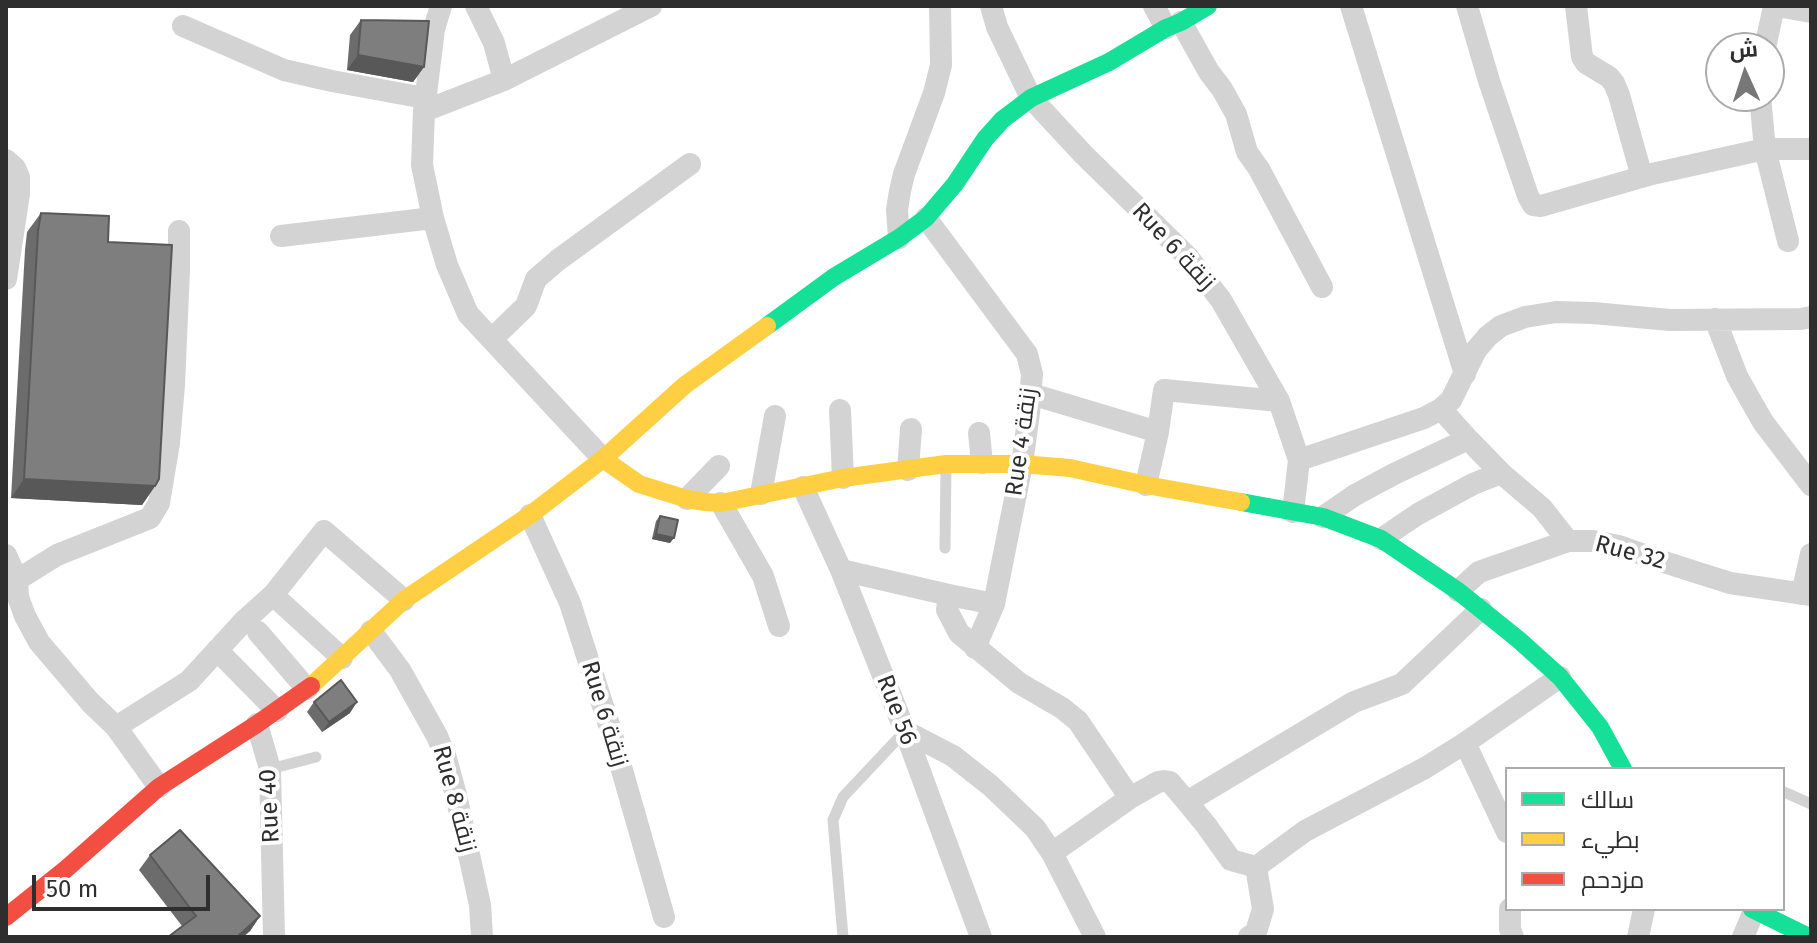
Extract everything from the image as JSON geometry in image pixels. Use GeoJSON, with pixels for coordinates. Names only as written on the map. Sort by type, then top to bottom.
{"type":"FeatureCollection","features":[{"type":"Feature","properties":{"kind":"street"},"geometry":{"type":"LineString","coordinates":[[441,6],[434,29],[422,165],[447,265],[468,314],[603,459],[639,484],[687,499],[721,503],[843,478],[946,464],[1022,464],[1070,468],[1323,517],[1381,539],[1481,609],[1560,677],[1600,727],[1622,767]]}},
{"type":"Feature","properties":{"kind":"street"},"geometry":{"type":"LineString","coordinates":[[476,6],[494,43],[504,80]]}},
{"type":"Feature","properties":{"kind":"street"},"geometry":{"type":"LineString","coordinates":[[899,238],[897,210],[904,174],[941,65],[940,6]]}},
{"type":"Feature","properties":{"kind":"street","name":"Rue 6 زنقة"},"geometry":{"type":"LineString","coordinates":[[991,6],[997,27],[1031,98],[1187,256],[1221,300],[1279,401],[1299,460],[1293,512]]}},
{"type":"Feature","properties":{"kind":"street"},"geometry":{"type":"LineString","coordinates":[[1154,6],[1173,25],[1222,89],[1236,114],[1247,152],[1322,287]]}},
{"type":"Feature","properties":{"kind":"street"},"geometry":{"type":"LineString","coordinates":[[6,917],[159,787],[307,689],[404,600],[530,515],[603,459],[685,385],[834,277],[926,218],[955,184],[985,139],[1002,120],[1031,98],[1109,62],[1208,6]]}},
{"type":"Feature","properties":{"kind":"street"},"geometry":{"type":"LineString","coordinates":[[1351,6],[1465,374]]}},
{"type":"Feature","properties":{"kind":"street"},"geometry":{"type":"LineString","coordinates":[[1467,6],[1489,81],[1533,205],[1541,206],[1704,161],[1765,149],[1811,149]]}},
{"type":"Feature","properties":{"kind":"street"},"geometry":{"type":"LineString","coordinates":[[1576,6],[1582,57],[1614,83],[1642,177]]}},
{"type":"Feature","properties":{"kind":"street"},"geometry":{"type":"LineString","coordinates":[[1769,32],[1776,6],[1811,12]]}},
{"type":"Feature","properties":{"kind":"street"},"geometry":{"type":"LineString","coordinates":[[183,26],[284,70],[425,105],[504,80],[641,8]]}},
{"type":"Feature","properties":{"kind":"street"},"geometry":{"type":"LineString","coordinates":[[1762,112],[1765,149],[1788,241]]}},
{"type":"Feature","properties":{"kind":"street"},"geometry":{"type":"LineString","coordinates":[[6,160],[19,177],[6,279]]}},
{"type":"Feature","properties":{"kind":"street"},"geometry":{"type":"LineString","coordinates":[[492,339],[526,306],[536,279],[690,164]]}},
{"type":"Feature","properties":{"kind":"street"},"geometry":{"type":"LineString","coordinates":[[281,236],[433,218]]}},
{"type":"Feature","properties":{"kind":"street","name":"Rue 4 زنقة"},"geometry":{"type":"LineString","coordinates":[[926,218],[1027,354],[1032,374],[1022,464],[994,604],[975,648]]}},
{"type":"Feature","properties":{"kind":"street"},"geometry":{"type":"LineString","coordinates":[[17,580],[57,555],[150,518],[159,503],[174,385],[179,231]]}},
{"type":"Feature","properties":{"kind":"street"},"geometry":{"type":"LineString","coordinates":[[1299,460],[1424,418],[1441,409],[1451,400],[1476,350],[1488,336],[1501,326],[1525,317],[1556,312],[1670,320],[1811,317]]}},
{"type":"Feature","properties":{"kind":"street"},"geometry":{"type":"LineString","coordinates":[[1715,319],[1737,376],[1763,422],[1811,485]]}},
{"type":"Feature","properties":{"kind":"street"},"geometry":{"type":"LineString","coordinates":[[1146,485],[1164,390],[1279,401]]}},
{"type":"Feature","properties":{"kind":"street"},"geometry":{"type":"LineString","coordinates":[[1031,394],[1158,432]]}},
{"type":"Feature","properties":{"kind":"street"},"geometry":{"type":"LineString","coordinates":[[1441,409],[1501,473],[1542,508],[1568,541]]}},
{"type":"Feature","properties":{"kind":"street"},"geometry":{"type":"LineString","coordinates":[[840,410],[843,478]]}},
{"type":"Feature","properties":{"kind":"street"},"geometry":{"type":"LineString","coordinates":[[761,494],[775,416]]}},
{"type":"Feature","properties":{"kind":"street"},"geometry":{"type":"LineString","coordinates":[[908,470],[911,429]]}},
{"type":"Feature","properties":{"kind":"street"},"geometry":{"type":"LineString","coordinates":[[979,433],[982,463]]}},
{"type":"Feature","properties":{"kind":"street"},"geometry":{"type":"LineString","coordinates":[[1323,517],[1368,488],[1468,439]]}},
{"type":"Feature","properties":{"kind":"street"},"geometry":{"type":"LineString","coordinates":[[687,499],[719,466]]}},
{"type":"Feature","properties":{"kind":"street"},"geometry":{"type":"LineString","coordinates":[[1381,539],[1473,484],[1501,473]]}},
{"type":"Feature","properties":{"kind":"street","name":"Rue 56"},"geometry":{"type":"LineString","coordinates":[[803,487],[841,570],[905,731],[981,937]]}},
{"type":"Feature","properties":{"kind":"street"},"geometry":{"type":"LineString","coordinates":[[721,503],[763,576],[779,626]]}},
{"type":"Feature","properties":{"kind":"street","name":"Rue 6 زنقة"},"geometry":{"type":"LineString","coordinates":[[530,515],[570,603],[610,728],[664,917]]}},
{"type":"Feature","properties":{"kind":"street"},"geometry":{"type":"LineString","coordinates":[[116,727],[189,681],[244,621],[273,595],[324,531],[404,600]]}},
{"type":"Feature","properties":{"kind":"street","name":"Rue 32"},"geometry":{"type":"LineString","coordinates":[[1458,591],[1479,572],[1568,541],[1593,541],[1619,546],[1730,583],[1806,594]]}},
{"type":"Feature","properties":{"kind":"street"},"geometry":{"type":"LineString","coordinates":[[1806,594],[1811,554]]}},
{"type":"Feature","properties":{"kind":"street"},"geometry":{"type":"LineString","coordinates":[[6,555],[17,580],[18,597],[25,616],[39,642],[90,702],[116,727],[159,787]]}},
{"type":"Feature","properties":{"kind":"street"},"geometry":{"type":"LineString","coordinates":[[841,570],[994,604]]}},
{"type":"Feature","properties":{"kind":"street"},"geometry":{"type":"LineString","coordinates":[[273,595],[342,658]]}},
{"type":"Feature","properties":{"kind":"street"},"geometry":{"type":"LineString","coordinates":[[949,595],[947,610],[959,633],[1019,683],[1078,721],[1130,798]]}},
{"type":"Feature","properties":{"kind":"street"},"geometry":{"type":"LineString","coordinates":[[1187,802],[1336,712],[1402,684],[1481,609]]}},
{"type":"Feature","properties":{"kind":"street","name":"Rue 8 زنقة"},"geometry":{"type":"LineString","coordinates":[[371,631],[400,670],[445,755],[480,905],[482,937]]}},
{"type":"Feature","properties":{"kind":"street"},"geometry":{"type":"LineString","coordinates":[[258,632],[307,689]]}},
{"type":"Feature","properties":{"kind":"street"},"geometry":{"type":"LineString","coordinates":[[217,650],[277,711]]}},
{"type":"Feature","properties":{"kind":"street"},"geometry":{"type":"LineString","coordinates":[[1256,867],[1305,831],[1425,768],[1465,743],[1560,677]]}},
{"type":"Feature","properties":{"kind":"street","name":"Rue 40"},"geometry":{"type":"LineString","coordinates":[[257,724],[270,769],[274,937]]}},
{"type":"Feature","properties":{"kind":"street"},"geometry":{"type":"LineString","coordinates":[[905,731],[953,756],[991,786],[1035,828],[1052,853],[1095,937]]}},
{"type":"Feature","properties":{"kind":"street"},"geometry":{"type":"LineString","coordinates":[[1465,743],[1505,828]]}},
{"type":"Feature","properties":{"kind":"street"},"geometry":{"type":"LineString","coordinates":[[1052,853],[1130,798],[1164,781],[1170,782],[1187,802],[1231,860],[1256,867]]}},
{"type":"Feature","properties":{"kind":"street"},"geometry":{"type":"LineString","coordinates":[[1249,937],[1256,932],[1263,909],[1256,867]]}},
{"type":"Feature","properties":{"kind":"street"},"geometry":{"type":"LineString","coordinates":[[1510,911],[1513,937]]}},
{"type":"Feature","properties":{"kind":"street"},"geometry":{"type":"LineString","coordinates":[[1638,937],[1644,911]]}},
{"type":"Feature","properties":{"kind":"street"},"geometry":{"type":"LineString","coordinates":[[1743,937],[1753,911]]}},
{"type":"Feature","properties":{"kind":"street"},"geometry":{"type":"LineString","coordinates":[[1755,911],[1809,937]]}},
{"type":"Feature","properties":{"kind":"lane"},"geometry":{"type":"LineString","coordinates":[[945,548],[946,464]]}},
{"type":"Feature","properties":{"kind":"lane"},"geometry":{"type":"LineString","coordinates":[[843,937],[833,820],[843,797],[905,731]]}},
{"type":"Feature","properties":{"kind":"lane"},"geometry":{"type":"LineString","coordinates":[[270,769],[316,757]]}},
{"type":"Feature","properties":{"kind":"lane"},"geometry":{"type":"LineString","coordinates":[[1785,792],[1811,804]]}},
{"type":"Feature","properties":{"kind":"building"},"geometry":{"type":"Polygon","coordinates":[[[361,20],[429,21],[424,67],[358,55],[361,20]]]}},
{"type":"Feature","properties":{"kind":"building"},"geometry":{"type":"Polygon","coordinates":[[[41,213],[109,216],[108,242],[172,245],[159,479],[155,486],[24,479],[41,213]]]}},
{"type":"Feature","properties":{"kind":"building"},"geometry":{"type":"Polygon","coordinates":[[[660,516],[678,520],[674,538],[656,534],[660,516]]]}},
{"type":"Feature","properties":{"kind":"building"},"geometry":{"type":"Polygon","coordinates":[[[341,680],[357,702],[329,722],[314,702],[341,680]]]}},
{"type":"Feature","properties":{"kind":"building"},"geometry":{"type":"Polygon","coordinates":[[[180,830],[260,916],[237,937],[168,937],[196,916],[150,855],[180,830]]]}},
{"type":"Feature","properties":{"kind":"traffic: fast"},"geometry":{"type":"LineString","coordinates":[[767,326],[834,277],[926,218],[955,184],[985,139],[1002,120],[1031,98],[1109,62],[1208,6]]}},
{"type":"Feature","properties":{"kind":"traffic: fast"},"geometry":{"type":"LineString","coordinates":[[1241,502],[1323,517],[1381,539],[1458,591],[1560,677],[1600,727],[1622,767]]}},
{"type":"Feature","properties":{"kind":"traffic: fast"},"geometry":{"type":"LineString","coordinates":[[1756,911],[1809,937]]}},
{"type":"Feature","properties":{"kind":"traffic: slow"},"geometry":{"type":"LineString","coordinates":[[311,686],[404,600],[530,515],[603,459],[685,385],[767,326]]}},
{"type":"Feature","properties":{"kind":"traffic: slow"},"geometry":{"type":"LineString","coordinates":[[603,459],[639,484],[705,502],[721,503],[843,478],[946,464],[1022,464],[1070,468],[1241,502]]}},
{"type":"Feature","properties":{"kind":"traffic: jam"},"geometry":{"type":"LineString","coordinates":[[6,917],[159,787],[311,686]]}}]}
